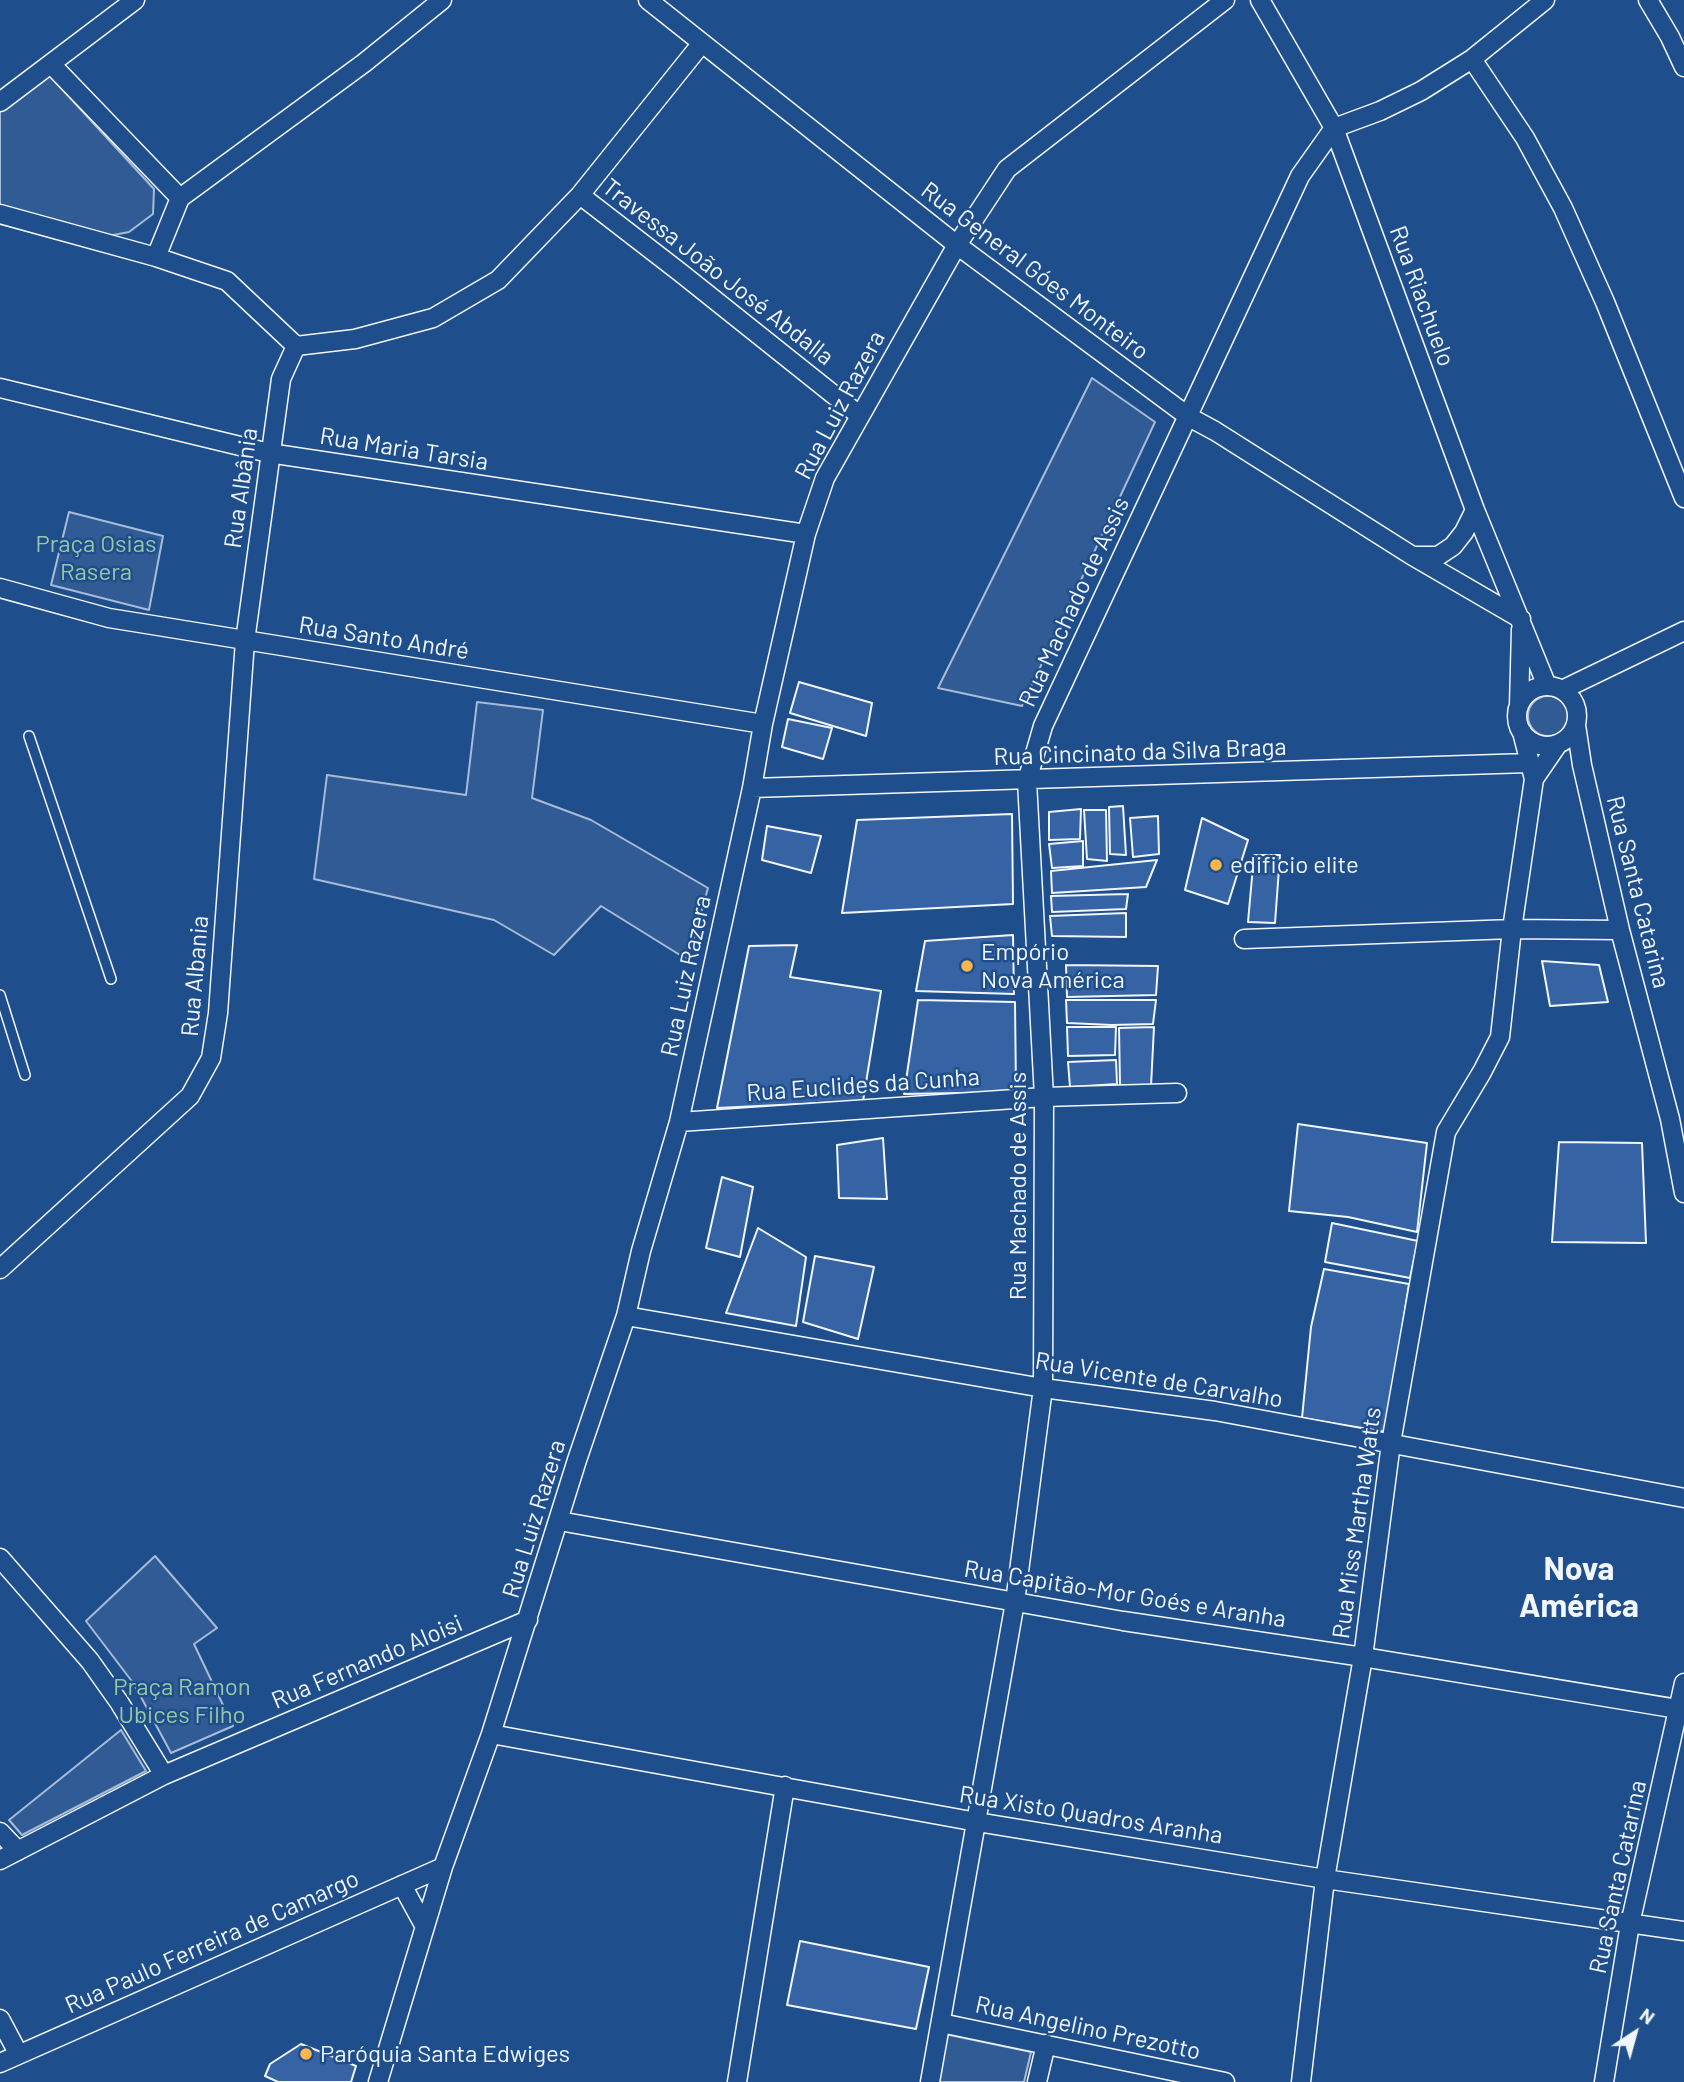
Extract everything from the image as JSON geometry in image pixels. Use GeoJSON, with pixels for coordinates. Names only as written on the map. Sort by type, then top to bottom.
{"type":"FeatureCollection","features":[{"type":"Feature","properties":{"kind":"street"},"geometry":{"type":"LineString","coordinates":[[0,102],[135,0]]}},
{"type":"Feature","properties":{"kind":"street"},"geometry":{"type":"LineString","coordinates":[[156,257],[180,198],[364,63],[442,0]]}},
{"type":"Feature","properties":{"kind":"street","name":"Rua General Góes Monteiro"},"geometry":{"type":"LineString","coordinates":[[648,0],[957,245],[1189,417],[1215,430],[1411,555],[1521,619]]}},
{"type":"Feature","properties":{"kind":"street","name":"Rua Luiz Razera"},"geometry":{"type":"LineString","coordinates":[[378,2082],[443,1867],[491,1734],[626,1316],[641,1251],[679,1122],[806,534],[825,478],[957,245],[1007,169],[1225,0]]}},
{"type":"Feature","properties":{"kind":"street","name":"Rua Riachuelo"},"geometry":{"type":"LineString","coordinates":[[1259,0],[1334,128],[1475,510],[1521,619],[1555,688]]}},
{"type":"Feature","properties":{"kind":"street"},"geometry":{"type":"LineString","coordinates":[[1334,128],[1380,111],[1421,91],[1472,59],[1545,0]]}},
{"type":"Feature","properties":{"kind":"street"},"geometry":{"type":"LineString","coordinates":[[1648,0],[1684,67]]}},
{"type":"Feature","properties":{"kind":"street"},"geometry":{"type":"LineString","coordinates":[[0,214],[156,257],[227,281],[296,346],[355,339],[433,318],[498,280],[580,195],[702,43]]}},
{"type":"Feature","properties":{"kind":"street"},"geometry":{"type":"LineString","coordinates":[[1472,59],[1525,138],[1563,208],[1610,314],[1684,498]]}},
{"type":"Feature","properties":{"kind":"street"},"geometry":{"type":"LineString","coordinates":[[51,64],[180,198]]}},
{"type":"Feature","properties":{"kind":"street","name":"Rua Machado de Assis"},"geometry":{"type":"LineString","coordinates":[[930,2082],[1016,1602],[1043,1388],[1044,1097],[1027,780],[1043,726],[1300,176],[1334,128]]}},
{"type":"Feature","properties":{"kind":"street","name":"Travessa João José Abdalla"},"geometry":{"type":"LineString","coordinates":[[580,195],[859,415]]}},
{"type":"Feature","properties":{"kind":"street","name":"Rua Albânia"},"geometry":{"type":"LineString","coordinates":[[245,640],[281,379],[296,346]]}},
{"type":"Feature","properties":{"kind":"street","name":"Rua Maria Tarsia"},"geometry":{"type":"LineString","coordinates":[[0,388],[269,453],[806,534]]}},
{"type":"Feature","properties":{"kind":"street"},"geometry":{"type":"LineString","coordinates":[[1411,555],[1438,556],[1453,546],[1475,510]]}},
{"type":"Feature","properties":{"kind":"street","name":"Rua Santo André"},"geometry":{"type":"LineString","coordinates":[[0,589],[109,618],[763,724]]}},
{"type":"Feature","properties":{"kind":"street","name":"Rua Riachuelo"},"geometry":{"type":"LineString","coordinates":[[1519,707],[1521,619]]}},
{"type":"Feature","properties":{"kind":"street"},"geometry":{"type":"LineString","coordinates":[[1559,744],[1542,746],[1522,732],[1518,724],[1519,707],[1530,692],[1555,688],[1684,631]]}},
{"type":"Feature","properties":{"kind":"street","name":"Rua Albania"},"geometry":{"type":"LineString","coordinates":[[4,1259],[190,1096],[211,1058],[218,1013],[245,640]]}},
{"type":"Feature","properties":{"kind":"street"},"geometry":{"type":"LineString","coordinates":[[1531,771],[1566,740],[1576,725],[1576,705],[1555,688]]}},
{"type":"Feature","properties":{"kind":"street","name":"Rua Santa Catarina"},"geometry":{"type":"LineString","coordinates":[[1576,725],[1581,765],[1620,930],[1677,1120],[1684,1193]]}},
{"type":"Feature","properties":{"kind":"street"},"geometry":{"type":"LineString","coordinates":[[1522,732],[1531,771]]}},
{"type":"Feature","properties":{"kind":"street","name":"Rua Cincinato da Silva Braga"},"geometry":{"type":"LineString","coordinates":[[752,788],[1531,771]]}},
{"type":"Feature","properties":{"kind":"street","name":"Rua Miss Martha Watts"},"geometry":{"type":"LineString","coordinates":[[1301,2082],[1325,1879],[1363,1657],[1391,1443],[1446,1132],[1500,1037],[1531,771]]}},
{"type":"Feature","properties":{"kind":"street"},"geometry":{"type":"LineString","coordinates":[[1244,939],[1512,929],[1620,930]]}},
{"type":"Feature","properties":{"kind":"street","name":"Rua Euclides da Cunha"},"geometry":{"type":"LineString","coordinates":[[679,1122],[1044,1097],[1177,1093]]}},
{"type":"Feature","properties":{"kind":"street","name":"Rua Vicente de Carvalho"},"geometry":{"type":"LineString","coordinates":[[626,1316],[1043,1388],[1215,1412],[1684,1498]]}},
{"type":"Feature","properties":{"kind":"street","name":"Rua Capitão-Mor Goés e Aranha"},"geometry":{"type":"LineString","coordinates":[[559,1521],[1123,1621],[1363,1657],[1681,1710]]}},
{"type":"Feature","properties":{"kind":"street"},"geometry":{"type":"LineString","coordinates":[[0,1558],[90,1661],[164,1775]]}},
{"type":"Feature","properties":{"kind":"street","name":"Rua Fernando Aloisi"},"geometry":{"type":"LineString","coordinates":[[0,1860],[164,1775],[528,1620]]}},
{"type":"Feature","properties":{"kind":"street","name":"Rua Santa Catarina"},"geometry":{"type":"LineString","coordinates":[[1604,2082],[1630,1924],[1681,1710],[1684,1683]]}},
{"type":"Feature","properties":{"kind":"street","name":"Rua Xisto Quadros Aranha"},"geometry":{"type":"LineString","coordinates":[[491,1734],[977,1822],[1325,1879],[1684,1931]]}},
{"type":"Feature","properties":{"kind":"street"},"geometry":{"type":"LineString","coordinates":[[737,2082],[785,1786]]}},
{"type":"Feature","properties":{"kind":"street"},"geometry":{"type":"LineString","coordinates":[[0,1832],[18,1851]]}},
{"type":"Feature","properties":{"kind":"street","name":"Rua Paulo Ferreira de Camargo"},"geometry":{"type":"LineString","coordinates":[[0,2063],[443,1867]]}},
{"type":"Feature","properties":{"kind":"street"},"geometry":{"type":"LineString","coordinates":[[402,1885],[425,1927]]}},
{"type":"Feature","properties":{"kind":"street"},"geometry":{"type":"LineString","coordinates":[[0,2019],[18,2053]]}},
{"type":"Feature","properties":{"kind":"street","name":"Rua Angelino Prezotto"},"geometry":{"type":"LineString","coordinates":[[941,2023],[1225,2082]]}},
{"type":"Feature","properties":{"kind":"street"},"geometry":{"type":"LineString","coordinates":[[1037,2082],[1046,2044]]}},
{"type":"Feature","properties":{"kind":"lane"},"geometry":{"type":"LineString","coordinates":[[29,736],[111,979]]}},
{"type":"Feature","properties":{"kind":"lane"},"geometry":{"type":"LineString","coordinates":[[0,995],[25,1075]]}},
{"type":"Feature","properties":{"kind":"shaded area"},"geometry":{"type":"Polygon","coordinates":[[[48,74],[154,189],[153,214],[129,232],[103,237],[0,209],[0,109],[48,74]]]}},
{"type":"Feature","properties":{"kind":"shaded area"},"geometry":{"type":"Polygon","coordinates":[[[1092,378],[1155,422],[1022,706],[938,688],[1092,378]]]}},
{"type":"Feature","properties":{"kind":"shaded area","name":"Praça Osias Rasera"},"geometry":{"type":"Polygon","coordinates":[[[69,512],[163,536],[149,610],[51,585],[69,512]]]}},
{"type":"Feature","properties":{"kind":"shaded area"},"geometry":{"type":"Polygon","coordinates":[[[1548,696],[1556,697],[1562,702],[1567,708],[1567,724],[1562,730],[1556,735],[1548,736],[1540,735],[1534,730],[1529,724],[1528,716],[1529,708],[1534,702],[1540,697],[1548,696]]]}},
{"type":"Feature","properties":{"kind":"shaded area"},"geometry":{"type":"Polygon","coordinates":[[[477,702],[543,710],[532,798],[591,820],[708,888],[688,960],[601,906],[554,955],[494,920],[314,879],[327,775],[466,795],[477,702]]]}},
{"type":"Feature","properties":{"kind":"shaded area"},"geometry":{"type":"Polygon","coordinates":[[[155,1556],[217,1628],[194,1644],[233,1726],[171,1753],[134,1684],[86,1621],[155,1556]]]}},
{"type":"Feature","properties":{"kind":"shaded area"},"geometry":{"type":"Polygon","coordinates":[[[121,1730],[146,1771],[22,1835],[9,1820],[121,1730]]]}},
{"type":"Feature","properties":{"kind":"shaded area"},"geometry":{"type":"Polygon","coordinates":[[[945,2034],[1031,2052],[1024,2082],[937,2082],[945,2034]]]}},
{"type":"Feature","properties":{"kind":"building"},"geometry":{"type":"Polygon","coordinates":[[[799,682],[872,703],[866,736],[790,713],[799,682]]]}},
{"type":"Feature","properties":{"kind":"building"},"geometry":{"type":"Polygon","coordinates":[[[788,719],[832,728],[823,759],[782,747],[788,719]]]}},
{"type":"Feature","properties":{"kind":"building"},"geometry":{"type":"Polygon","coordinates":[[[1123,806],[1126,855],[1110,854],[1109,807],[1123,806]]]}},
{"type":"Feature","properties":{"kind":"building"},"geometry":{"type":"Polygon","coordinates":[[[1081,809],[1080,839],[1049,840],[1049,812],[1081,809]]]}},
{"type":"Feature","properties":{"kind":"building"},"geometry":{"type":"Polygon","coordinates":[[[1084,810],[1106,810],[1107,861],[1087,859],[1084,810]]]}},
{"type":"Feature","properties":{"kind":"building"},"geometry":{"type":"Polygon","coordinates":[[[1012,814],[1013,904],[842,913],[857,820],[1012,814]]]}},
{"type":"Feature","properties":{"kind":"building"},"geometry":{"type":"Polygon","coordinates":[[[1158,816],[1159,854],[1133,857],[1130,818],[1158,816]]]}},
{"type":"Feature","properties":{"kind":"building","name":"edificio elite"},"geometry":{"type":"Polygon","coordinates":[[[1202,818],[1248,840],[1228,904],[1185,890],[1202,818]]]}},
{"type":"Feature","properties":{"kind":"building"},"geometry":{"type":"Polygon","coordinates":[[[767,826],[821,836],[811,873],[762,860],[767,826]]]}},
{"type":"Feature","properties":{"kind":"building"},"geometry":{"type":"Polygon","coordinates":[[[1083,841],[1083,866],[1052,868],[1049,844],[1083,841]]]}},
{"type":"Feature","properties":{"kind":"building"},"geometry":{"type":"Polygon","coordinates":[[[1254,855],[1280,855],[1275,923],[1248,922],[1254,855]]]}},
{"type":"Feature","properties":{"kind":"building"},"geometry":{"type":"Polygon","coordinates":[[[1157,860],[1146,887],[1052,893],[1051,871],[1157,860]]]}},
{"type":"Feature","properties":{"kind":"building"},"geometry":{"type":"Polygon","coordinates":[[[1128,894],[1126,909],[1052,912],[1051,896],[1128,894]]]}},
{"type":"Feature","properties":{"kind":"building"},"geometry":{"type":"Polygon","coordinates":[[[1126,913],[1126,937],[1052,936],[1050,916],[1126,913]]]}},
{"type":"Feature","properties":{"kind":"building","name":"Empório Nova América"},"geometry":{"type":"Polygon","coordinates":[[[1013,935],[1014,994],[916,991],[925,941],[1013,935]]]}},
{"type":"Feature","properties":{"kind":"building"},"geometry":{"type":"Polygon","coordinates":[[[797,945],[790,977],[881,991],[863,1101],[717,1108],[749,946],[797,945]]]}},
{"type":"Feature","properties":{"kind":"building"},"geometry":{"type":"Polygon","coordinates":[[[1542,961],[1599,965],[1608,1002],[1550,1006],[1542,961]]]}},
{"type":"Feature","properties":{"kind":"building"},"geometry":{"type":"Polygon","coordinates":[[[1066,965],[1158,966],[1156,995],[1067,997],[1066,965]]]}},
{"type":"Feature","properties":{"kind":"building"},"geometry":{"type":"Polygon","coordinates":[[[918,1000],[1015,1002],[1016,1092],[904,1094],[918,1000]]]}},
{"type":"Feature","properties":{"kind":"building"},"geometry":{"type":"Polygon","coordinates":[[[1066,1000],[1156,1000],[1153,1024],[1067,1023],[1066,1000]]]}},
{"type":"Feature","properties":{"kind":"building"},"geometry":{"type":"Polygon","coordinates":[[[1067,1027],[1116,1027],[1115,1055],[1068,1056],[1067,1027]]]}},
{"type":"Feature","properties":{"kind":"building"},"geometry":{"type":"Polygon","coordinates":[[[1154,1027],[1151,1086],[1120,1085],[1119,1028],[1154,1027]]]}},
{"type":"Feature","properties":{"kind":"building"},"geometry":{"type":"Polygon","coordinates":[[[1116,1060],[1117,1084],[1070,1087],[1068,1062],[1116,1060]]]}},
{"type":"Feature","properties":{"kind":"building"},"geometry":{"type":"Polygon","coordinates":[[[1298,1124],[1427,1143],[1417,1232],[1348,1217],[1289,1211],[1298,1124]]]}},
{"type":"Feature","properties":{"kind":"building"},"geometry":{"type":"Polygon","coordinates":[[[883,1138],[887,1199],[839,1198],[837,1145],[883,1138]]]}},
{"type":"Feature","properties":{"kind":"building"},"geometry":{"type":"Polygon","coordinates":[[[1559,1142],[1642,1143],[1646,1243],[1552,1242],[1559,1142]]]}},
{"type":"Feature","properties":{"kind":"building"},"geometry":{"type":"Polygon","coordinates":[[[722,1177],[753,1187],[740,1257],[706,1248],[722,1177]]]}},
{"type":"Feature","properties":{"kind":"building"},"geometry":{"type":"Polygon","coordinates":[[[1332,1223],[1418,1241],[1410,1278],[1325,1262],[1332,1223]]]}},
{"type":"Feature","properties":{"kind":"building"},"geometry":{"type":"Polygon","coordinates":[[[758,1228],[806,1257],[796,1326],[726,1313],[758,1228]]]}},
{"type":"Feature","properties":{"kind":"building"},"geometry":{"type":"Polygon","coordinates":[[[815,1256],[874,1267],[858,1339],[803,1322],[815,1256]]]}},
{"type":"Feature","properties":{"kind":"building"},"geometry":{"type":"Polygon","coordinates":[[[1324,1269],[1409,1284],[1386,1432],[1302,1418],[1311,1327],[1324,1269]]]}},
{"type":"Feature","properties":{"kind":"building"},"geometry":{"type":"Polygon","coordinates":[[[800,1941],[929,1967],[916,2029],[787,2005],[800,1941]]]}},
{"type":"Feature","properties":{"kind":"building","name":"Paróquia Santa Edwiges"},"geometry":{"type":"Polygon","coordinates":[[[301,2044],[356,2066],[351,2082],[278,2082],[265,2076],[270,2064],[301,2044]]]}},
{"type":"Feature","properties":{"kind":"place","name":"edificio elite"},"geometry":{"type":"Point","coordinates":[1216,865]}},
{"type":"Feature","properties":{"kind":"place","name":"Empório Nova América"},"geometry":{"type":"Point","coordinates":[967,966]}},
{"type":"Feature","properties":{"kind":"place","name":"Paróquia Santa Edwiges"},"geometry":{"type":"Point","coordinates":[306,2054]}},
{"type":"Feature","properties":{"kind":"district","name":"Nova América"},"geometry":{"type":"Point","coordinates":[1579,1588]}},
{"type":"Feature","properties":{"kind":"park label","name":"Praça Ramon Ubices Filho"},"geometry":{"type":"Point","coordinates":[182,1701]}}]}
